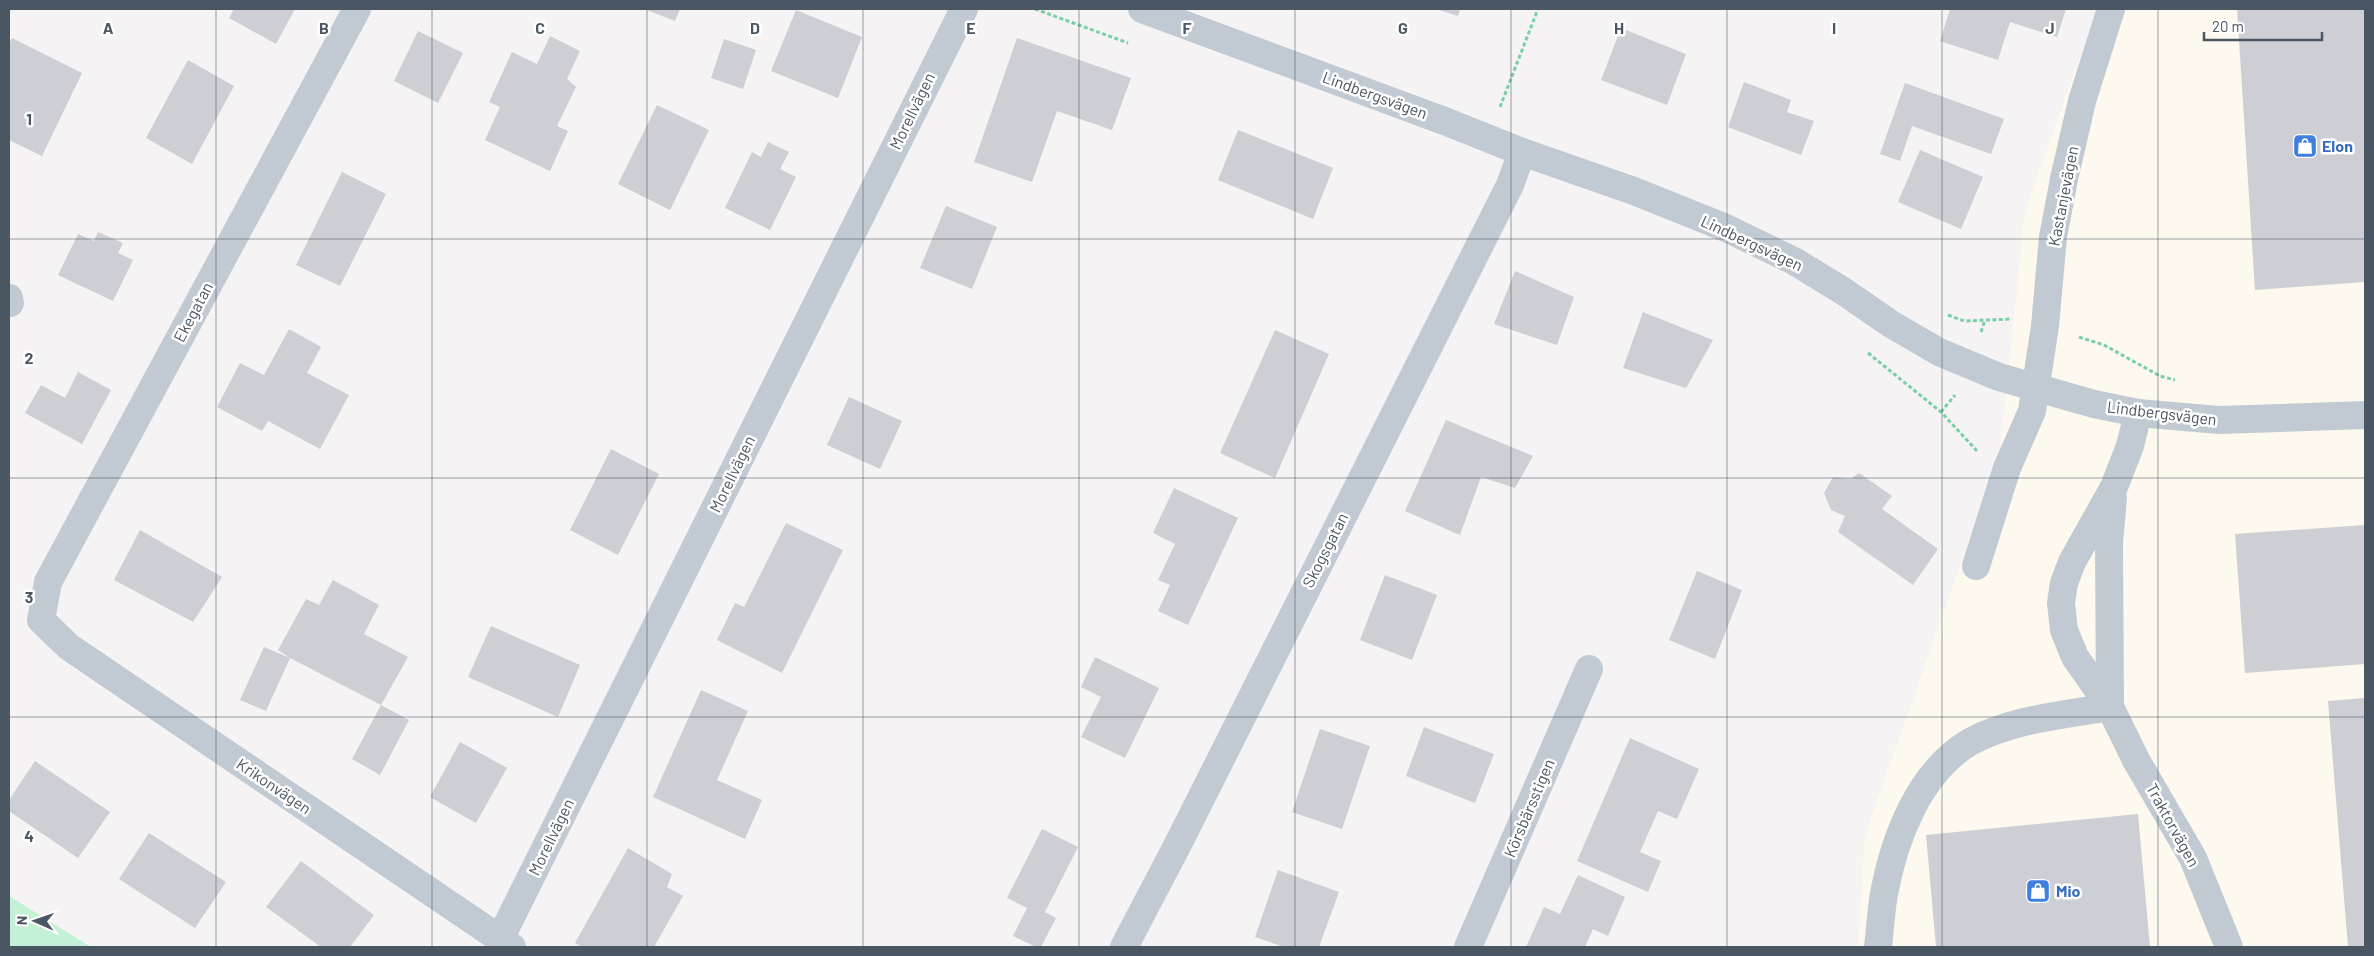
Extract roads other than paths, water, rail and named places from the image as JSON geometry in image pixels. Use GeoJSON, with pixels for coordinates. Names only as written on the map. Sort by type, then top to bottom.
{"type":"FeatureCollection","features":[{"type":"Feature","properties":{"kind":"street","name":"Ekegatan"},"geometry":{"type":"LineString","coordinates":[[41,620],[48,582],[357,9]]}},
{"type":"Feature","properties":{"kind":"street","name":"Morellvägen"},"geometry":{"type":"LineString","coordinates":[[506,943],[964,9]]}},
{"type":"Feature","properties":{"kind":"street","name":"Lindbergsvägen"},"geometry":{"type":"LineString","coordinates":[[1142,9],[1522,152],[1634,191],[1726,228],[1794,260],[1891,324],[1939,352],[1999,377],[2094,404],[2138,413],[2219,420],[2365,415]]}},
{"type":"Feature","properties":{"kind":"street","name":"Kastanjevägen"},"geometry":{"type":"LineString","coordinates":[[1976,566],[2007,468],[2032,411],[2044,326],[2053,237],[2064,179],[2082,101],[2111,9]]}},
{"type":"Feature","properties":{"kind":"street","name":"Skogsgatan"},"geometry":{"type":"LineString","coordinates":[[1124,947],[1510,185],[1522,152]]}},
{"type":"Feature","properties":{"kind":"street","name":"Traktorvägen"},"geometry":{"type":"LineString","coordinates":[[2138,413],[2130,446],[2114,488],[2072,562],[2064,583],[2061,603],[2064,630],[2075,657],[2110,707],[2136,760],[2193,858],[2229,947]]}},
{"type":"Feature","properties":{"kind":"street","name":"Traktorvägen"},"geometry":{"type":"LineString","coordinates":[[2110,707],[2109,543],[2114,488]]}},
{"type":"Feature","properties":{"kind":"street","name":"Krikonvägen"},"geometry":{"type":"LineString","coordinates":[[41,620],[69,647],[506,943]]}},
{"type":"Feature","properties":{"kind":"street","name":"Körsbärsstigen"},"geometry":{"type":"LineString","coordinates":[[1468,947],[1589,669]]}},
{"type":"Feature","properties":{"kind":"street"},"geometry":{"type":"LineString","coordinates":[[1878,947],[1884,894],[1898,839],[1913,807],[1938,768],[1970,742],[2018,723],[2110,707]]}},
{"type":"Feature","properties":{"kind":"place","name":"Elon"},"geometry":{"type":"Point","coordinates":[2305,146]}},
{"type":"Feature","properties":{"kind":"place","name":"Mio"},"geometry":{"type":"Point","coordinates":[2038,891]}}]}
